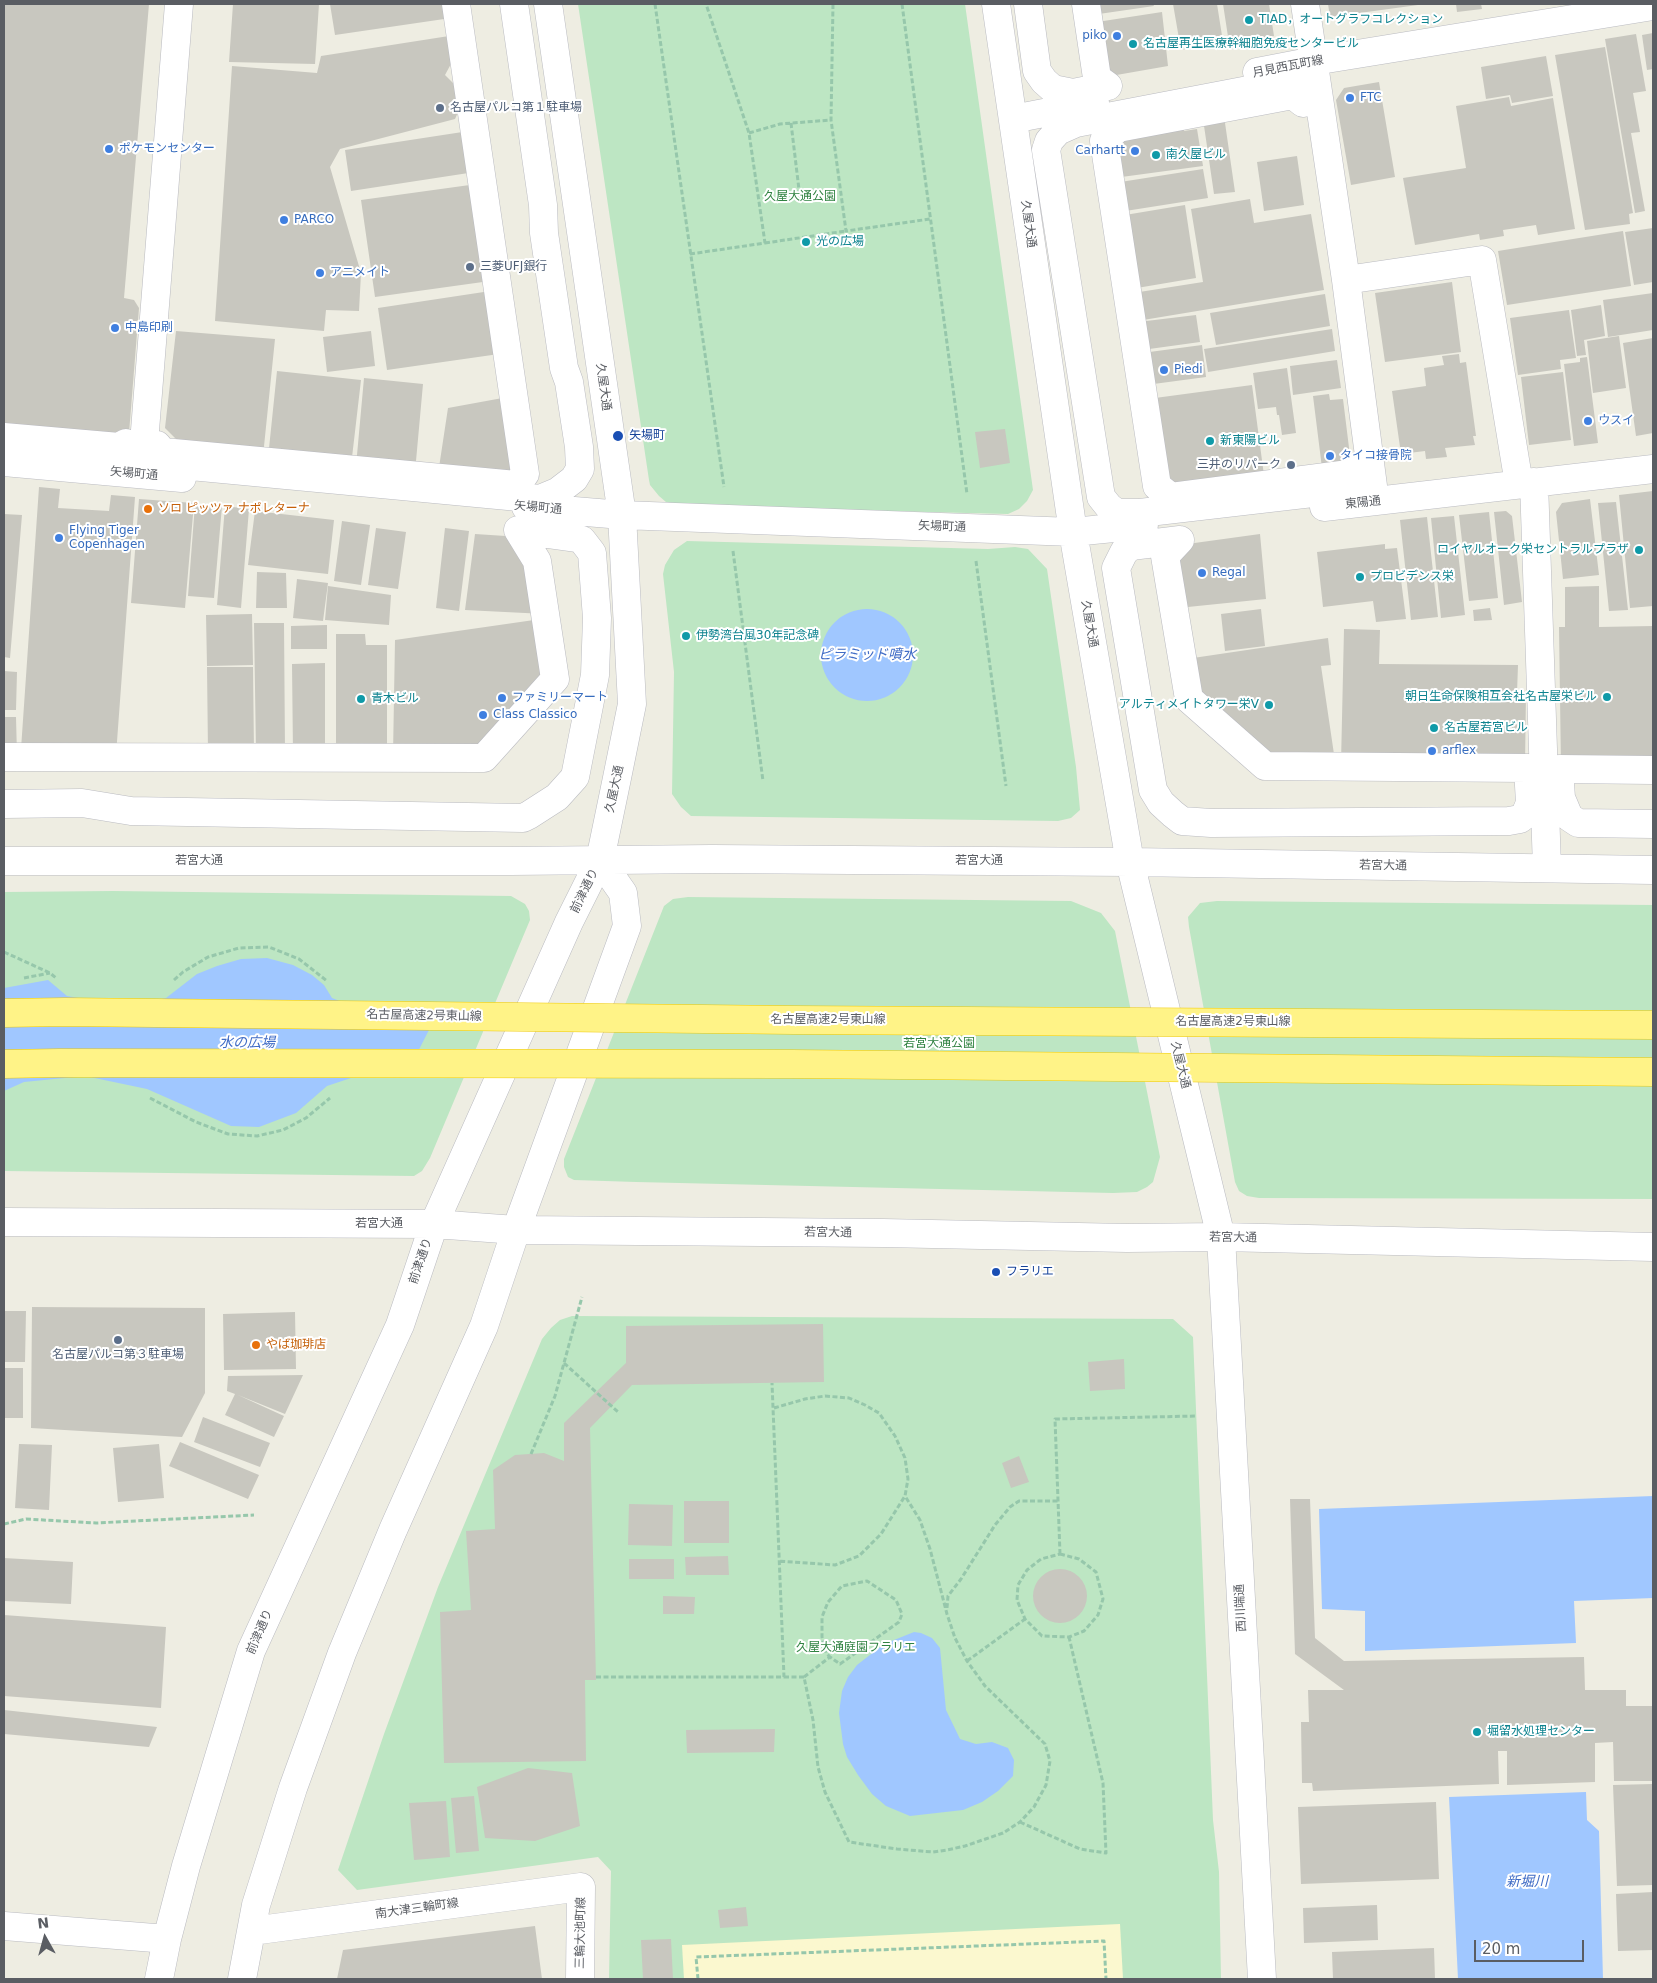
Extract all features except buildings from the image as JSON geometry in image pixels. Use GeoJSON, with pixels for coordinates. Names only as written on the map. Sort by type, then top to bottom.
{"type":"FeatureCollection","features":[{"type":"Feature","properties":{"kind":"highway","name":"名古屋高速2号東山線"},"geometry":{"type":"LineString","coordinates":[[4,1013],[1653,1025]]}},
{"type":"Feature","properties":{"kind":"highway"},"geometry":{"type":"LineString","coordinates":[[4,1064],[59,1062],[791,1064],[1653,1072]]}},
{"type":"Feature","properties":{"kind":"street"},"geometry":{"type":"LineString","coordinates":[[141,474],[179,4]]}},
{"type":"Feature","properties":{"kind":"street"},"geometry":{"type":"LineString","coordinates":[[456,4],[524,474],[516,486],[163,452],[157,445],[156,456],[159,463],[540,498],[557,492],[574,479],[580,469],[581,460],[569,382],[564,368],[544,233],[544,205],[514,4]]}},
{"type":"Feature","properties":{"kind":"street","name":"久屋大通"},"geometry":{"type":"LineString","coordinates":[[548,4],[622,516],[632,704],[600,860]]}},
{"type":"Feature","properties":{"kind":"street","name":"久屋大通"},"geometry":{"type":"LineString","coordinates":[[996,4],[1073,532],[1130,862],[1221,1237]]}},
{"type":"Feature","properties":{"kind":"street"},"geometry":{"type":"LineString","coordinates":[[1028,4],[1037,71],[1053,89],[1073,93],[1108,86],[1097,78],[1086,4]]}},
{"type":"Feature","properties":{"kind":"street"},"geometry":{"type":"LineString","coordinates":[[1305,4],[1346,280],[1375,502]]}},
{"type":"Feature","properties":{"kind":"street","name":"月見西瓦町線"},"geometry":{"type":"LineString","coordinates":[[1013,119],[1314,61],[1653,6]]}},
{"type":"Feature","properties":{"kind":"street"},"geometry":{"type":"LineString","coordinates":[[1285,84],[1294,86],[1301,91],[1303,103],[1293,95],[1118,128],[1104,141],[1157,486],[1171,497],[1349,474],[1359,466],[1358,479],[1355,484],[1347,489],[1126,514],[1117,513],[1101,497],[1046,150],[1049,141],[1058,131],[1076,123],[1285,84]]}},
{"type":"Feature","properties":{"kind":"street"},"geometry":{"type":"LineString","coordinates":[[1346,280],[1482,260],[1527,483],[1547,868]]}},
{"type":"Feature","properties":{"kind":"street"},"geometry":{"type":"LineString","coordinates":[[4,437],[119,448],[126,443],[124,454],[121,458],[112,460],[4,450]]}},
{"type":"Feature","properties":{"kind":"street","name":"矢場町通"},"geometry":{"type":"LineString","coordinates":[[4,462],[622,516],[1073,532]]}},
{"type":"Feature","properties":{"kind":"street","name":"東陽通"},"geometry":{"type":"LineString","coordinates":[[1073,532],[1375,502],[1653,469]]}},
{"type":"Feature","properties":{"kind":"street"},"geometry":{"type":"LineString","coordinates":[[4,757],[484,758],[555,679],[537,561],[518,530],[576,538],[582,540],[592,553],[597,618],[595,675],[575,777],[556,797],[523,818],[141,811],[117,810],[82,803],[4,804]]}},
{"type":"Feature","properties":{"kind":"street"},"geometry":{"type":"LineString","coordinates":[[1180,540],[1165,556],[1189,699],[1265,766],[1528,768],[1530,803],[1525,816],[1509,821],[1211,823],[1182,821],[1173,814],[1161,803],[1153,790],[1116,568],[1124,552],[1131,546],[1180,540]]}},
{"type":"Feature","properties":{"kind":"street"},"geometry":{"type":"LineString","coordinates":[[1653,770],[1560,770],[1561,798],[1569,818],[1578,823],[1653,824]]}},
{"type":"Feature","properties":{"kind":"street","name":"若宮大通"},"geometry":{"type":"LineString","coordinates":[[4,861],[600,860],[1130,862],[1653,870]]}},
{"type":"Feature","properties":{"kind":"street","name":"前津通り"},"geometry":{"type":"LineString","coordinates":[[159,1979],[167,1939],[186,1866],[251,1651],[400,1324],[434,1224],[561,940],[600,860],[624,893],[626,926],[474,1350],[342,1653],[293,1788],[256,1905],[242,1979]]}},
{"type":"Feature","properties":{"kind":"street","name":"若宮大通"},"geometry":{"type":"LineString","coordinates":[[4,1222],[434,1224],[516,1230],[883,1233],[1126,1238],[1221,1237],[1653,1247]]}},
{"type":"Feature","properties":{"kind":"street","name":"西川端通"},"geometry":{"type":"LineString","coordinates":[[1221,1237],[1262,1979]]}},
{"type":"Feature","properties":{"kind":"street","name":"南大津三輪町線"},"geometry":{"type":"LineString","coordinates":[[252,1931],[581,1887]]}},
{"type":"Feature","properties":{"kind":"street","name":"三輪大池町線"},"geometry":{"type":"LineString","coordinates":[[580,1979],[581,1887]]}},
{"type":"Feature","properties":{"kind":"street"},"geometry":{"type":"LineString","coordinates":[[4,1926],[167,1939]]}},
{"type":"Feature","properties":{"kind":"path"},"geometry":{"type":"LineString","coordinates":[[655,4],[725,492]]}},
{"type":"Feature","properties":{"kind":"path"},"geometry":{"type":"LineString","coordinates":[[706,4],[749,133],[765,243]]}},
{"type":"Feature","properties":{"kind":"path"},"geometry":{"type":"LineString","coordinates":[[833,4],[831,120],[846,231]]}},
{"type":"Feature","properties":{"kind":"path"},"geometry":{"type":"LineString","coordinates":[[902,4],[967,497]]}},
{"type":"Feature","properties":{"kind":"path"},"geometry":{"type":"LineString","coordinates":[[749,133],[780,124],[831,120]]}},
{"type":"Feature","properties":{"kind":"path"},"geometry":{"type":"LineString","coordinates":[[791,123],[800,198]]}},
{"type":"Feature","properties":{"kind":"path"},"geometry":{"type":"LineString","coordinates":[[690,254],[930,219]]}},
{"type":"Feature","properties":{"kind":"path"},"geometry":{"type":"LineString","coordinates":[[733,549],[763,781]]}},
{"type":"Feature","properties":{"kind":"path"},"geometry":{"type":"LineString","coordinates":[[975,555],[1006,786]]}},
{"type":"Feature","properties":{"kind":"path"},"geometry":{"type":"LineString","coordinates":[[144,1094],[196,1122],[228,1134],[257,1136],[283,1130],[306,1118],[334,1095]]}},
{"type":"Feature","properties":{"kind":"path"},"geometry":{"type":"LineString","coordinates":[[531,1454],[555,1396],[582,1297]]}},
{"type":"Feature","properties":{"kind":"path"},"geometry":{"type":"LineString","coordinates":[[564,1363],[618,1412]]}},
{"type":"Feature","properties":{"kind":"path"},"geometry":{"type":"LineString","coordinates":[[772,1383],[784,1677]]}},
{"type":"Feature","properties":{"kind":"path"},"geometry":{"type":"LineString","coordinates":[[774,1408],[805,1399],[825,1396],[849,1398],[879,1413],[895,1436],[905,1458],[908,1479],[905,1496],[881,1534],[859,1556],[835,1564],[778,1561]]}},
{"type":"Feature","properties":{"kind":"path"},"geometry":{"type":"LineString","coordinates":[[1060,1554],[1055,1419],[1204,1415]]}},
{"type":"Feature","properties":{"kind":"path"},"geometry":{"type":"LineString","coordinates":[[804,1677],[813,1720],[818,1767],[825,1792],[849,1842],[933,1852],[972,1844],[1002,1833],[1020,1822],[1034,1807],[1046,1785],[1050,1761],[1045,1744],[984,1686],[967,1661],[955,1638],[947,1614],[930,1549],[920,1520],[905,1496]]}},
{"type":"Feature","properties":{"kind":"path"},"geometry":{"type":"LineString","coordinates":[[947,1614],[948,1596],[995,1525],[1010,1507],[1019,1501],[1059,1501]]}},
{"type":"Feature","properties":{"kind":"path"},"geometry":{"type":"LineString","coordinates":[[4,1524],[26,1519],[96,1523],[254,1515]]}},
{"type":"Feature","properties":{"kind":"path"},"geometry":{"type":"LineString","coordinates":[[1060,1554],[1080,1558],[1096,1572],[1103,1599],[1098,1615],[1084,1630],[1070,1637],[1042,1636],[1025,1619],[1017,1600],[1018,1584],[1027,1570],[1041,1559],[1060,1554]]}},
{"type":"Feature","properties":{"kind":"path"},"geometry":{"type":"LineString","coordinates":[[866,1581],[896,1600],[902,1614],[899,1622],[840,1664],[830,1657],[826,1653],[822,1637],[822,1617],[828,1602],[842,1586],[866,1581]]}},
{"type":"Feature","properties":{"kind":"path"},"geometry":{"type":"LineString","coordinates":[[967,1661],[1025,1619]]}},
{"type":"Feature","properties":{"kind":"path"},"geometry":{"type":"LineString","coordinates":[[1020,1822],[1080,1849],[1106,1853],[1103,1783],[1070,1637]]}},
{"type":"Feature","properties":{"kind":"path"},"geometry":{"type":"LineString","coordinates":[[596,1677],[804,1677],[830,1657]]}},
{"type":"Feature","properties":{"kind":"path"},"geometry":{"type":"LineString","coordinates":[[698,1979],[696,1958],[1104,1941],[1106,1979]]}},
{"type":"Feature","properties":{"kind":"green space","name":"久屋大通公園"},"geometry":{"type":"Polygon","coordinates":[[[578,4],[965,4],[1033,490],[1027,501],[1019,509],[1008,514],[727,507],[678,505],[666,502],[659,496],[650,485],[649,480],[578,4]]]}},
{"type":"Feature","properties":{"kind":"green space"},"geometry":{"type":"Polygon","coordinates":[[[687,541],[988,549],[1015,547],[1028,549],[1047,569],[1076,767],[1080,810],[1071,818],[1058,821],[691,816],[681,807],[672,794],[674,672],[663,574],[665,565],[674,550],[687,541]]]}},
{"type":"Feature","properties":{"kind":"green space"},"geometry":{"type":"Polygon","coordinates":[[[113,891],[511,896],[525,904],[529,911],[530,920],[430,1158],[422,1171],[414,1176],[4,1171],[4,892],[113,891]]]}},
{"type":"Feature","properties":{"kind":"green space","name":"若宮大通公園"},"geometry":{"type":"Polygon","coordinates":[[[688,897],[1071,901],[1101,913],[1115,931],[1160,1157],[1153,1182],[1137,1192],[1113,1193],[636,1182],[574,1180],[568,1177],[564,1167],[564,1159],[664,906],[673,899],[688,897]]]}},
{"type":"Feature","properties":{"kind":"green space"},"geometry":{"type":"Polygon","coordinates":[[[1217,901],[1653,905],[1653,1199],[1259,1198],[1247,1196],[1239,1191],[1235,1182],[1188,917],[1200,903],[1217,901]]]}},
{"type":"Feature","properties":{"kind":"green space","name":"久屋大通庭園フラリエ"},"geometry":{"type":"Polygon","coordinates":[[[572,1316],[1173,1319],[1193,1337],[1213,1820],[1219,1872],[1221,1979],[609,1979],[611,1871],[598,1857],[357,1890],[338,1870],[384,1734],[438,1587],[542,1339],[560,1320],[572,1316]]]}},
{"type":"Feature","properties":{"kind":"sand"},"geometry":{"type":"Polygon","coordinates":[[[1120,1924],[1123,1979],[684,1979],[682,1945],[1120,1924]]]}},
{"type":"Feature","properties":{"kind":"water","name":"ピラミッド噴水"},"geometry":{"type":"Polygon","coordinates":[[[867,609],[884,613],[899,623],[909,638],[913,655],[909,672],[899,687],[884,697],[867,701],[850,697],[835,687],[825,672],[821,655],[825,638],[835,623],[850,613],[867,609]]]}},
{"type":"Feature","properties":{"kind":"water","name":"水の広場"},"geometry":{"type":"Polygon","coordinates":[[[267,958],[293,965],[312,975],[324,985],[332,998],[365,1011],[430,1028],[407,1073],[369,1072],[327,1086],[296,1113],[259,1127],[231,1126],[147,1089],[85,1076],[24,1082],[4,1091],[4,988],[48,980],[67,996],[107,1003],[145,1003],[166,998],[197,974],[217,966],[241,959],[267,958]]]}},
{"type":"Feature","properties":{"kind":"water"},"geometry":{"type":"Polygon","coordinates":[[[1653,1496],[1653,1598],[1574,1601],[1576,1643],[1365,1651],[1365,1611],[1322,1609],[1319,1509],[1653,1496]]]}},
{"type":"Feature","properties":{"kind":"water"},"geometry":{"type":"Polygon","coordinates":[[[914,1632],[932,1638],[940,1648],[946,1710],[960,1739],[976,1744],[992,1742],[1008,1748],[1014,1760],[1013,1776],[998,1791],[982,1802],[963,1810],[910,1816],[886,1806],[872,1794],[858,1775],[847,1757],[843,1744],[839,1713],[842,1691],[848,1677],[857,1665],[884,1644],[914,1632]]]}},
{"type":"Feature","properties":{"kind":"water","name":"新堀川"},"geometry":{"type":"Polygon","coordinates":[[[1586,1792],[1587,1820],[1599,1831],[1603,1979],[1458,1979],[1449,1797],[1586,1792]]]}},
{"type":"Feature","properties":{"kind":"place","name":"TIAD，オートグラフコレクション"},"geometry":{"type":"Point","coordinates":[1249,20]}},
{"type":"Feature","properties":{"kind":"place","name":"piko"},"geometry":{"type":"Point","coordinates":[1117,36]}},
{"type":"Feature","properties":{"kind":"place","name":"名古屋再生医療幹細胞免疫センタービル"},"geometry":{"type":"Point","coordinates":[1133,44]}},
{"type":"Feature","properties":{"kind":"place","name":"FTC"},"geometry":{"type":"Point","coordinates":[1350,98]}},
{"type":"Feature","properties":{"kind":"place","name":"名古屋パルコ第１駐車場"},"geometry":{"type":"Point","coordinates":[440,108]}},
{"type":"Feature","properties":{"kind":"place","name":"ポケモンセンター"},"geometry":{"type":"Point","coordinates":[109,149]}},
{"type":"Feature","properties":{"kind":"place","name":"Carhartt"},"geometry":{"type":"Point","coordinates":[1135,151]}},
{"type":"Feature","properties":{"kind":"place","name":"南久屋ビル"},"geometry":{"type":"Point","coordinates":[1156,155]}},
{"type":"Feature","properties":{"kind":"place","name":"PARCO"},"geometry":{"type":"Point","coordinates":[284,220]}},
{"type":"Feature","properties":{"kind":"place","name":"光の広場"},"geometry":{"type":"Point","coordinates":[806,242]}},
{"type":"Feature","properties":{"kind":"place","name":"三菱UFJ銀行"},"geometry":{"type":"Point","coordinates":[470,267]}},
{"type":"Feature","properties":{"kind":"place","name":"アニメイト"},"geometry":{"type":"Point","coordinates":[320,273]}},
{"type":"Feature","properties":{"kind":"place","name":"中島印刷"},"geometry":{"type":"Point","coordinates":[115,328]}},
{"type":"Feature","properties":{"kind":"place","name":"Piedi"},"geometry":{"type":"Point","coordinates":[1164,370]}},
{"type":"Feature","properties":{"kind":"place","name":"ウスイ"},"geometry":{"type":"Point","coordinates":[1588,421]}},
{"type":"Feature","properties":{"kind":"place","name":"矢場町"},"geometry":{"type":"Point","coordinates":[618,436]}},
{"type":"Feature","properties":{"kind":"place","name":"新東陽ビル"},"geometry":{"type":"Point","coordinates":[1210,441]}},
{"type":"Feature","properties":{"kind":"place","name":"タイコ接骨院"},"geometry":{"type":"Point","coordinates":[1330,456]}},
{"type":"Feature","properties":{"kind":"place","name":"三井のリパーク"},"geometry":{"type":"Point","coordinates":[1291,465]}},
{"type":"Feature","properties":{"kind":"place","name":"ソロ ピッツァ ナポレターナ"},"geometry":{"type":"Point","coordinates":[148,509]}},
{"type":"Feature","properties":{"kind":"place","name":"Flying Tiger Copenhagen"},"geometry":{"type":"Point","coordinates":[59,538]}},
{"type":"Feature","properties":{"kind":"place","name":"ロイヤルオーク栄セントラルプラザ"},"geometry":{"type":"Point","coordinates":[1639,550]}},
{"type":"Feature","properties":{"kind":"place","name":"Regal"},"geometry":{"type":"Point","coordinates":[1202,573]}},
{"type":"Feature","properties":{"kind":"place","name":"プロビデンス栄"},"geometry":{"type":"Point","coordinates":[1360,577]}},
{"type":"Feature","properties":{"kind":"place","name":"伊勢湾台風30年記念碑"},"geometry":{"type":"Point","coordinates":[686,636]}},
{"type":"Feature","properties":{"kind":"place","name":"朝日生命保険相互会社名古屋栄ビル"},"geometry":{"type":"Point","coordinates":[1607,697]}},
{"type":"Feature","properties":{"kind":"place","name":"ファミリーマート"},"geometry":{"type":"Point","coordinates":[502,698]}},
{"type":"Feature","properties":{"kind":"place","name":"青木ビル"},"geometry":{"type":"Point","coordinates":[361,699]}},
{"type":"Feature","properties":{"kind":"place","name":"アルティメイトタワー栄Ⅴ"},"geometry":{"type":"Point","coordinates":[1269,705]}},
{"type":"Feature","properties":{"kind":"place","name":"Class Classico"},"geometry":{"type":"Point","coordinates":[483,715]}},
{"type":"Feature","properties":{"kind":"place","name":"名古屋若宮ビル"},"geometry":{"type":"Point","coordinates":[1434,728]}},
{"type":"Feature","properties":{"kind":"place","name":"arflex"},"geometry":{"type":"Point","coordinates":[1432,751]}},
{"type":"Feature","properties":{"kind":"place","name":"フラリエ"},"geometry":{"type":"Point","coordinates":[996,1272]}},
{"type":"Feature","properties":{"kind":"place","name":"名古屋パルコ第３駐車場"},"geometry":{"type":"Point","coordinates":[118,1340]}},
{"type":"Feature","properties":{"kind":"place","name":"やば珈琲店"},"geometry":{"type":"Point","coordinates":[256,1345]}},
{"type":"Feature","properties":{"kind":"place","name":"堀留水処理センター"},"geometry":{"type":"Point","coordinates":[1477,1732]}}]}
